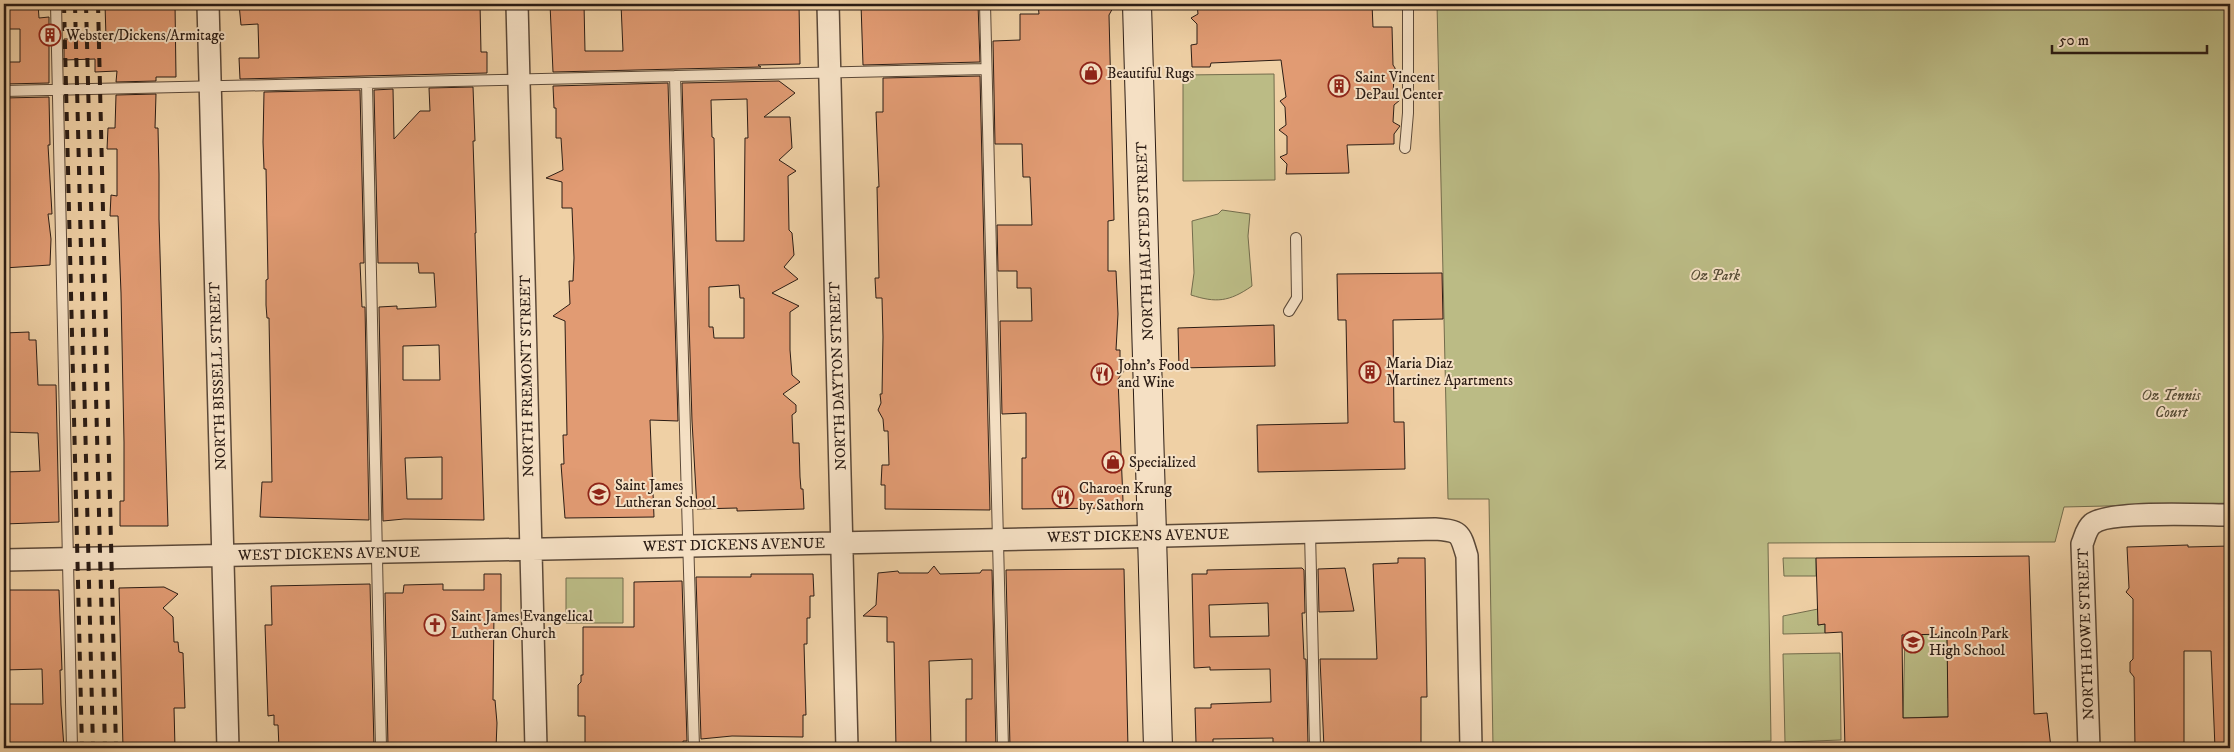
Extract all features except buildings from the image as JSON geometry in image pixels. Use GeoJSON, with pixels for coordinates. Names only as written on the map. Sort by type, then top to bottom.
{"type":"FeatureCollection","features":[{"type":"Feature","properties":{"kind":"main road","name":"NORTH HALSTED STREET"},"geometry":{"type":"LineString","coordinates":[[1138,4],[1158,748]]}},
{"type":"Feature","properties":{"kind":"street","name":"NORTH BISSELL STREET"},"geometry":{"type":"LineString","coordinates":[[208,4],[228,748]]}},
{"type":"Feature","properties":{"kind":"street","name":"NORTH FREMONT STREET"},"geometry":{"type":"LineString","coordinates":[[517,4],[536,748]]}},
{"type":"Feature","properties":{"kind":"street","name":"NORTH DAYTON STREET"},"geometry":{"type":"LineString","coordinates":[[828,4],[847,748]]}},
{"type":"Feature","properties":{"kind":"street","name":"NORTH HOWE STREET"},"geometry":{"type":"LineString","coordinates":[[2089,748],[2082,544],[2086,533],[2093,523],[2124,515],[2230,515]]}},
{"type":"Feature","properties":{"kind":"street","name":"WEST DICKENS AVENUE"},"geometry":{"type":"LineString","coordinates":[[4,560],[1454,530],[1461,536],[1466,556],[1471,748]]}},
{"type":"Feature","properties":{"kind":"lane"},"geometry":{"type":"LineString","coordinates":[[56,4],[72,748]]}},
{"type":"Feature","properties":{"kind":"lane"},"geometry":{"type":"LineString","coordinates":[[985,4],[1003,748]]}},
{"type":"Feature","properties":{"kind":"lane"},"geometry":{"type":"LineString","coordinates":[[1405,148],[1408,113],[1408,4]]}},
{"type":"Feature","properties":{"kind":"lane"},"geometry":{"type":"LineString","coordinates":[[4,91],[986,69]]}},
{"type":"Feature","properties":{"kind":"lane"},"geometry":{"type":"LineString","coordinates":[[675,76],[690,546],[694,748]]}},
{"type":"Feature","properties":{"kind":"lane"},"geometry":{"type":"LineString","coordinates":[[367,83],[381,748]]}},
{"type":"Feature","properties":{"kind":"lane"},"geometry":{"type":"LineString","coordinates":[[1289,311],[1297,298],[1296,238]]}},
{"type":"Feature","properties":{"kind":"lane"},"geometry":{"type":"LineString","coordinates":[[1310,532],[1315,748]]}},
{"type":"Feature","properties":{"kind":"green space","name":"Oz Park"},"geometry":{"type":"Polygon","coordinates":[[[1437,4],[2230,4],[2230,503],[2064,507],[2055,542],[1768,543],[1771,741],[1493,747],[1489,499],[1448,499],[1437,4]]]}},
{"type":"Feature","properties":{"kind":"green space"},"geometry":{"type":"Polygon","coordinates":[[[1274,74],[1275,180],[1183,181],[1183,75],[1274,74]]]}},
{"type":"Feature","properties":{"kind":"green space"},"geometry":{"type":"Polygon","coordinates":[[[1222,210],[1250,214],[1248,236],[1252,286],[1222,300],[1191,295],[1194,273],[1192,221],[1218,214],[1222,210]]]}},
{"type":"Feature","properties":{"kind":"green space"},"geometry":{"type":"Polygon","coordinates":[[[1783,558],[1816,558],[1816,576],[1784,576],[1783,558]]]}},
{"type":"Feature","properties":{"kind":"green space"},"geometry":{"type":"Polygon","coordinates":[[[566,578],[623,578],[623,623],[566,623],[566,578]]]}},
{"type":"Feature","properties":{"kind":"green space"},"geometry":{"type":"Polygon","coordinates":[[[1818,609],[1818,625],[1825,624],[1825,633],[1783,634],[1783,616],[1818,609]]]}},
{"type":"Feature","properties":{"kind":"green space"},"geometry":{"type":"Polygon","coordinates":[[[1947,634],[1948,698],[1964,716],[1903,718],[1905,635],[1947,634]]]}},
{"type":"Feature","properties":{"kind":"green space"},"geometry":{"type":"Polygon","coordinates":[[[1840,653],[1841,740],[1785,742],[1783,654],[1840,653]]]}},
{"type":"Feature","properties":{"kind":"railway"},"geometry":{"type":"LineString","coordinates":[[64,4],[82,748]]}},
{"type":"Feature","properties":{"kind":"railway"},"geometry":{"type":"LineString","coordinates":[[75,4],[93,748]]}},
{"type":"Feature","properties":{"kind":"railway"},"geometry":{"type":"LineString","coordinates":[[86,4],[105,748]]}},
{"type":"Feature","properties":{"kind":"railway"},"geometry":{"type":"LineString","coordinates":[[98,4],[116,748]]}},
{"type":"Feature","properties":{"kind":"place","name":"Webster/Dickens/Armitage"},"geometry":{"type":"Point","coordinates":[50,35]}},
{"type":"Feature","properties":{"kind":"place","name":"Beautiful Rugs"},"geometry":{"type":"Point","coordinates":[1091,73]}},
{"type":"Feature","properties":{"kind":"place","name":"Saint Vincent DePaul Center"},"geometry":{"type":"Point","coordinates":[1339,86]}},
{"type":"Feature","properties":{"kind":"place","name":"Maria Diaz Martinez Apartments"},"geometry":{"type":"Point","coordinates":[1370,372]}},
{"type":"Feature","properties":{"kind":"place","name":"John's Food and Wine"},"geometry":{"type":"Point","coordinates":[1102,374]}},
{"type":"Feature","properties":{"kind":"place","name":"Specialized"},"geometry":{"type":"Point","coordinates":[1113,462]}},
{"type":"Feature","properties":{"kind":"place","name":"Saint James Lutheran School"},"geometry":{"type":"Point","coordinates":[599,494]}},
{"type":"Feature","properties":{"kind":"place","name":"Charoen Krung by Sathorn"},"geometry":{"type":"Point","coordinates":[1063,497]}},
{"type":"Feature","properties":{"kind":"place","name":"Saint James Evangelical Lutheran Church"},"geometry":{"type":"Point","coordinates":[435,625]}},
{"type":"Feature","properties":{"kind":"place","name":"Lincoln Park High School"},"geometry":{"type":"Point","coordinates":[1913,642]}},
{"type":"Feature","properties":{"kind":"park label","name":"Oz Tennis Court"},"geometry":{"type":"Point","coordinates":[2171,404]}}]}
